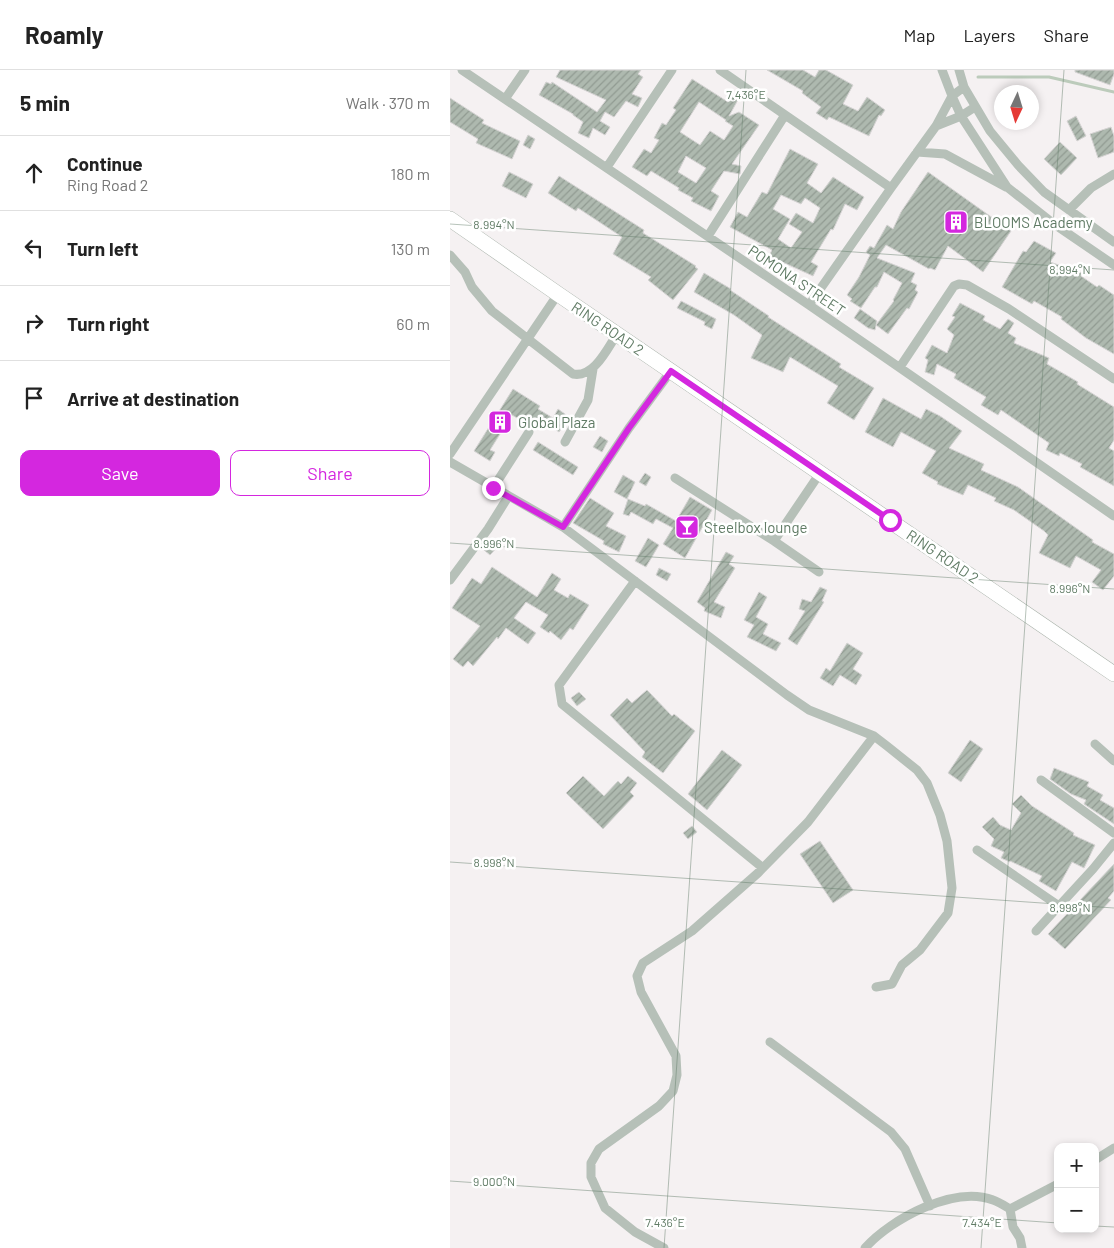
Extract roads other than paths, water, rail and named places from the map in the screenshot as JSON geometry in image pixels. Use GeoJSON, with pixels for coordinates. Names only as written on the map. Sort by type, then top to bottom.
{"type":"FeatureCollection","features":[{"type":"Feature","properties":{"kind":"main road","name":"RING ROAD 2"},"geometry":{"type":"LineString","coordinates":[[450,219],[1114,674]]}},
{"type":"Feature","properties":{"kind":"street","name":"POMONA STREET"},"geometry":{"type":"LineString","coordinates":[[462,70],[810,305],[1114,516]]}},
{"type":"Feature","properties":{"kind":"street"},"geometry":{"type":"LineString","coordinates":[[505,99],[525,70]]}},
{"type":"Feature","properties":{"kind":"street"},"geometry":{"type":"LineString","coordinates":[[606,167],[672,70]]}},
{"type":"Feature","properties":{"kind":"street"},"geometry":{"type":"LineString","coordinates":[[720,70],[891,188]]}},
{"type":"Feature","properties":{"kind":"street"},"geometry":{"type":"LineString","coordinates":[[942,70],[961,116],[1007,187]]}},
{"type":"Feature","properties":{"kind":"street"},"geometry":{"type":"LineString","coordinates":[[959,70],[964,87],[990,131],[1018,165],[1044,192],[1114,242]]}},
{"type":"Feature","properties":{"kind":"street"},"geometry":{"type":"LineString","coordinates":[[810,305],[936,126],[952,96],[964,87]]}},
{"type":"Feature","properties":{"kind":"street"},"geometry":{"type":"LineString","coordinates":[[936,126],[961,116],[975,106]]}},
{"type":"Feature","properties":{"kind":"street"},"geometry":{"type":"LineString","coordinates":[[708,236],[785,115]]}},
{"type":"Feature","properties":{"kind":"street"},"geometry":{"type":"LineString","coordinates":[[917,152],[945,154],[1007,187],[1054,224],[1114,265]]}},
{"type":"Feature","properties":{"kind":"street"},"geometry":{"type":"LineString","coordinates":[[1068,210],[1091,188],[1114,174]]}},
{"type":"Feature","properties":{"kind":"street"},"geometry":{"type":"LineString","coordinates":[[450,255],[465,272],[472,287],[492,311],[573,374],[580,375],[593,369]]}},
{"type":"Feature","properties":{"kind":"street"},"geometry":{"type":"LineString","coordinates":[[900,367],[954,286],[963,284],[1009,309],[1114,379]]}},
{"type":"Feature","properties":{"kind":"street"},"geometry":{"type":"LineString","coordinates":[[450,454],[558,294]]}},
{"type":"Feature","properties":{"kind":"street"},"geometry":{"type":"LineString","coordinates":[[565,442],[588,400],[593,369],[617,334]]}},
{"type":"Feature","properties":{"kind":"street"},"geometry":{"type":"LineString","coordinates":[[563,527],[629,428],[671,371]]}},
{"type":"Feature","properties":{"kind":"street"},"geometry":{"type":"LineString","coordinates":[[493,488],[529,432]]}},
{"type":"Feature","properties":{"kind":"street"},"geometry":{"type":"LineString","coordinates":[[450,462],[563,527],[809,710],[874,736],[917,770],[927,783],[944,827],[952,888],[948,914],[920,950],[902,965],[892,984],[876,987]]}},
{"type":"Feature","properties":{"kind":"street"},"geometry":{"type":"LineString","coordinates":[[774,541],[820,473]]}},
{"type":"Feature","properties":{"kind":"street"},"geometry":{"type":"LineString","coordinates":[[675,478],[819,572]]}},
{"type":"Feature","properties":{"kind":"street"},"geometry":{"type":"LineString","coordinates":[[450,580],[488,529],[508,497]]}},
{"type":"Feature","properties":{"kind":"street"},"geometry":{"type":"LineString","coordinates":[[635,581],[559,685],[562,704],[763,868]]}},
{"type":"Feature","properties":{"kind":"street"},"geometry":{"type":"LineString","coordinates":[[664,1248],[635,1232],[606,1208],[591,1177],[591,1164],[599,1149],[659,1106],[673,1091],[677,1075],[676,1056],[641,992],[637,976],[643,963],[692,931],[763,868],[808,822],[874,736]]}},
{"type":"Feature","properties":{"kind":"street"},"geometry":{"type":"LineString","coordinates":[[1095,744],[1114,761]]}},
{"type":"Feature","properties":{"kind":"street"},"geometry":{"type":"LineString","coordinates":[[1041,780],[1114,833]]}},
{"type":"Feature","properties":{"kind":"street"},"geometry":{"type":"LineString","coordinates":[[1036,931],[1114,843]]}},
{"type":"Feature","properties":{"kind":"street"},"geometry":{"type":"LineString","coordinates":[[976,850],[1059,906]]}},
{"type":"Feature","properties":{"kind":"street"},"geometry":{"type":"LineString","coordinates":[[770,1042],[891,1132],[905,1149],[930,1206]]}},
{"type":"Feature","properties":{"kind":"street"},"geometry":{"type":"LineString","coordinates":[[1099,1157],[1114,1148]]}},
{"type":"Feature","properties":{"kind":"street"},"geometry":{"type":"LineString","coordinates":[[1010,1209],[1054,1186]]}},
{"type":"Feature","properties":{"kind":"street"},"geometry":{"type":"LineString","coordinates":[[865,1248],[874,1238],[897,1221],[953,1197],[974,1196],[993,1200],[1010,1209]]}},
{"type":"Feature","properties":{"kind":"street"},"geometry":{"type":"LineString","coordinates":[[1010,1209],[1013,1227],[1020,1238],[1022,1248]]}},
{"type":"Feature","properties":{"kind":"waterway"},"geometry":{"type":"LineString","coordinates":[[978,77],[1049,77],[1114,92]]}},
{"type":"Feature","properties":{"kind":"place","name":"BLOOMS Academy"},"geometry":{"type":"Point","coordinates":[956,222]}},
{"type":"Feature","properties":{"kind":"place","name":"Global Plaza"},"geometry":{"type":"Point","coordinates":[500,422]}},
{"type":"Feature","properties":{"kind":"place","name":"Steelbox lounge"},"geometry":{"type":"Point","coordinates":[687,527]}}]}
